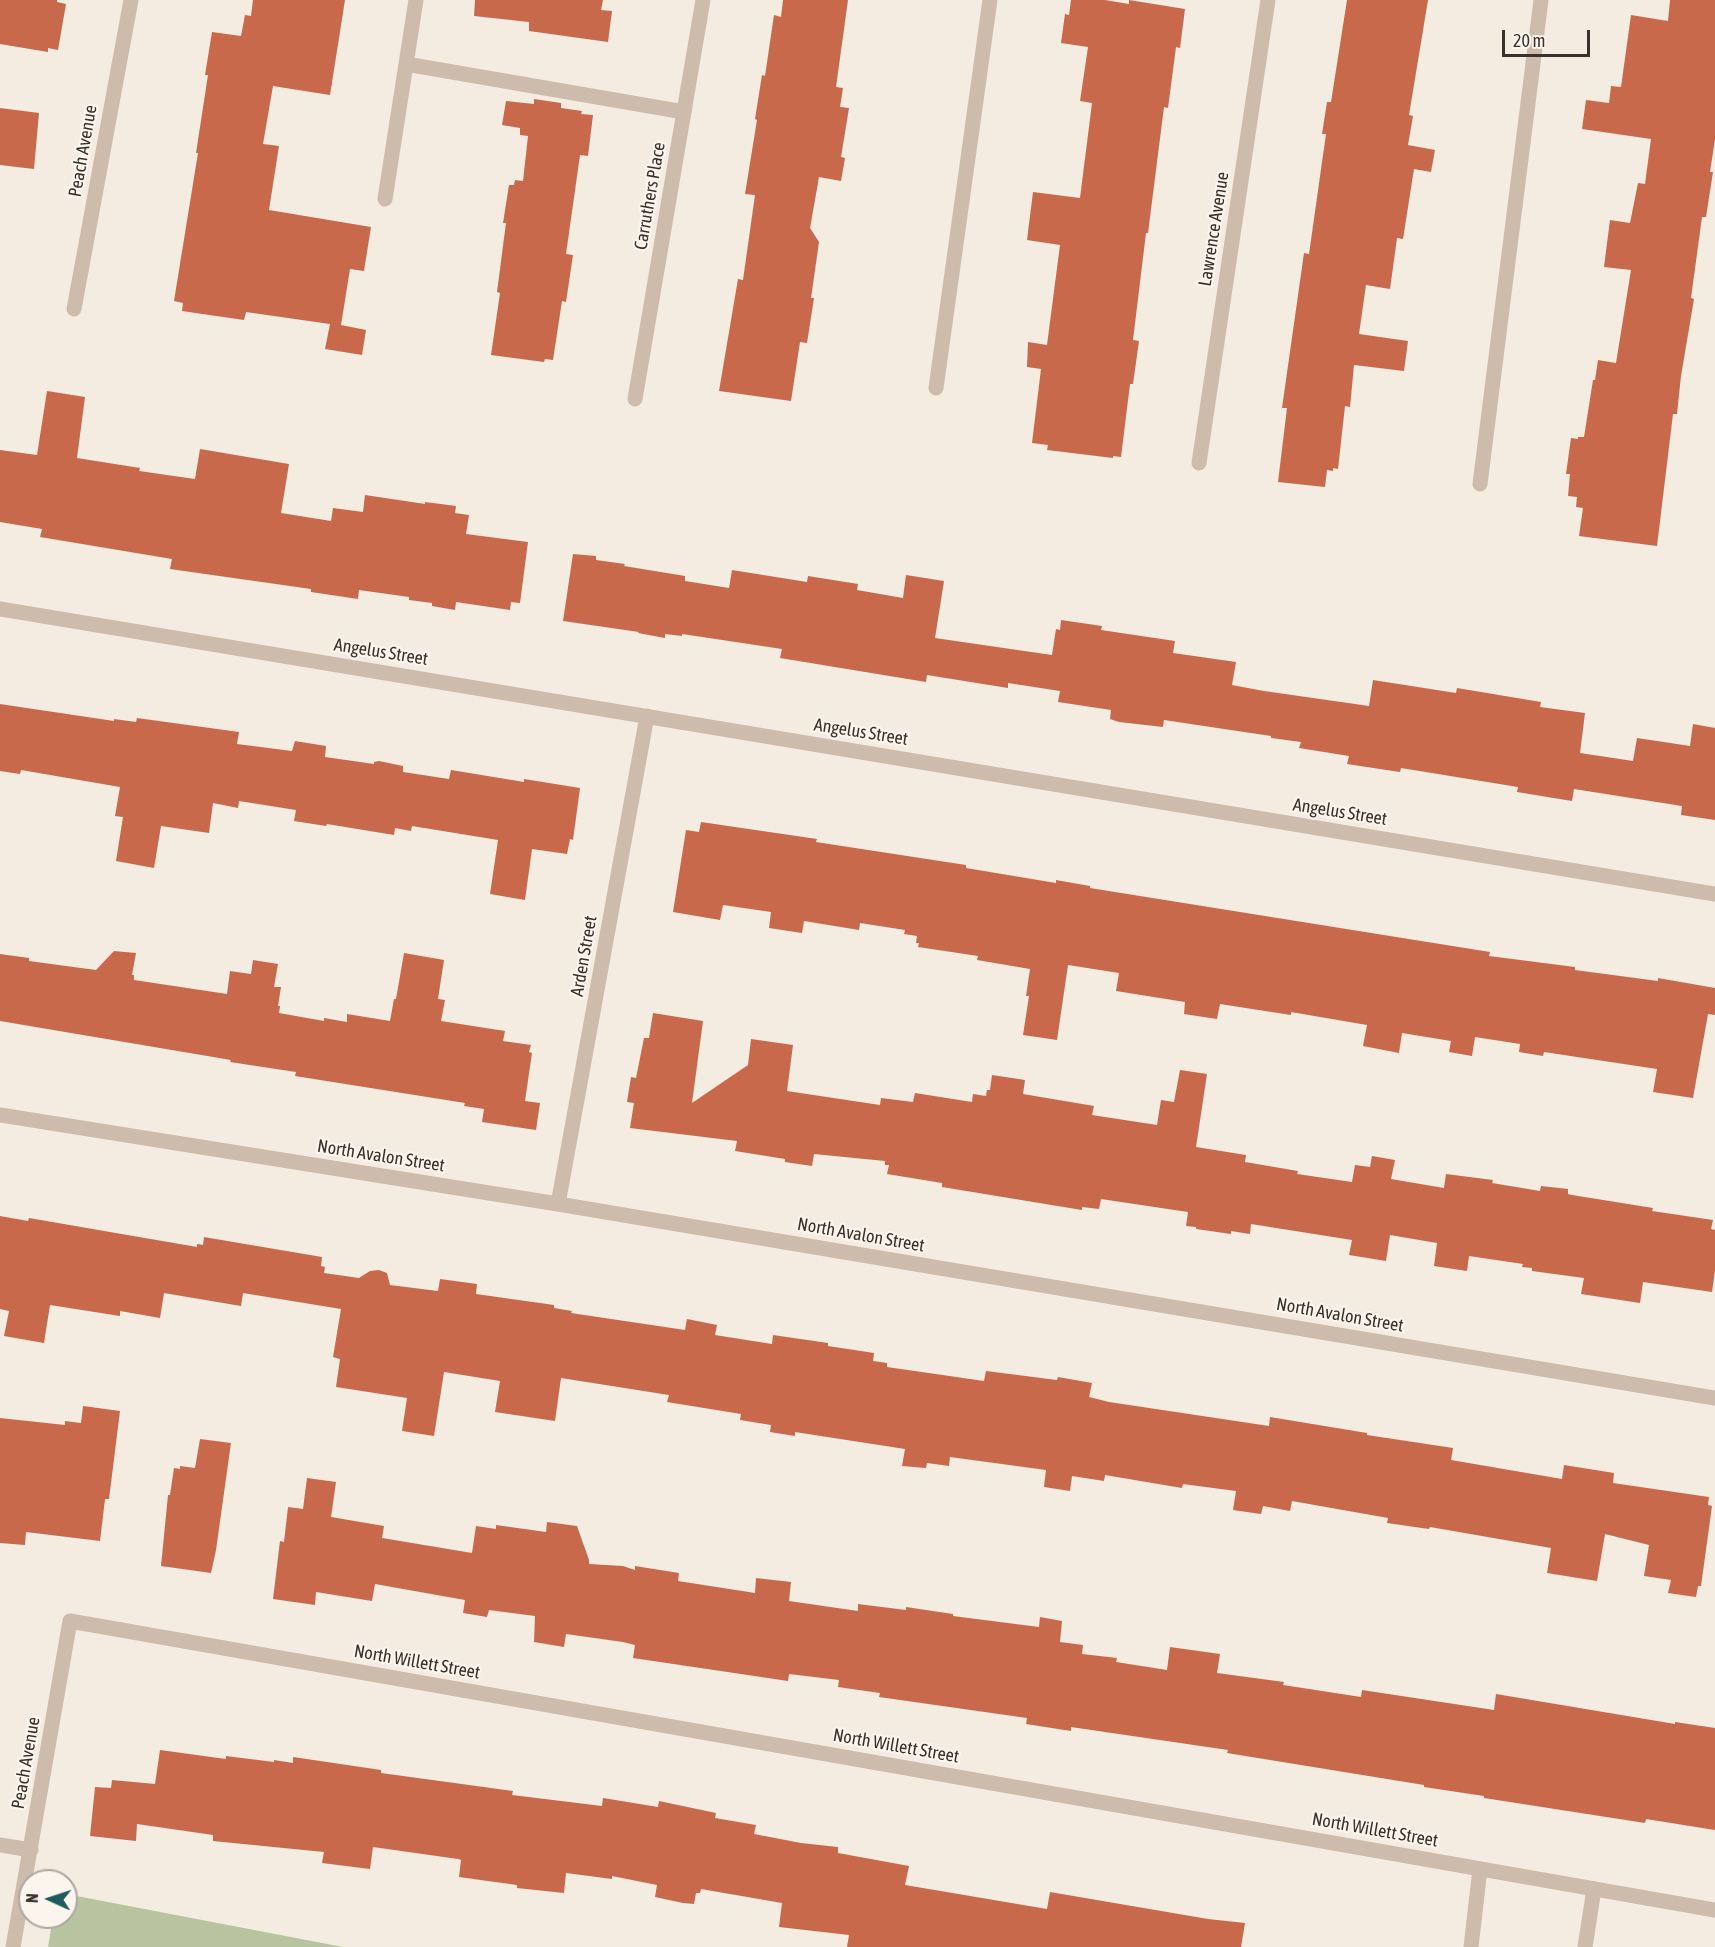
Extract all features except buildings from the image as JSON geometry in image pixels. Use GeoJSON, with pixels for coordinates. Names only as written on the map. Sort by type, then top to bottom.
{"type":"FeatureCollection","features":[{"type":"Feature","properties":{"kind":"street","name":"Peach Avenue"},"geometry":{"type":"LineString","coordinates":[[74,309],[131,0]]}},
{"type":"Feature","properties":{"kind":"street"},"geometry":{"type":"LineString","coordinates":[[385,199],[416,0]]}},
{"type":"Feature","properties":{"kind":"street","name":"Carruthers Place"},"geometry":{"type":"LineString","coordinates":[[635,399],[703,0]]}},
{"type":"Feature","properties":{"kind":"street"},"geometry":{"type":"LineString","coordinates":[[936,388],[990,0]]}},
{"type":"Feature","properties":{"kind":"street","name":"Lawrence Avenue"},"geometry":{"type":"LineString","coordinates":[[1199,463],[1268,0]]}},
{"type":"Feature","properties":{"kind":"street"},"geometry":{"type":"LineString","coordinates":[[1480,484],[1541,0]]}},
{"type":"Feature","properties":{"kind":"street"},"geometry":{"type":"LineString","coordinates":[[406,64],[684,112]]}},
{"type":"Feature","properties":{"kind":"street","name":"Angelus Street"},"geometry":{"type":"LineString","coordinates":[[0,609],[1715,894]]}},
{"type":"Feature","properties":{"kind":"street","name":"Arden Street"},"geometry":{"type":"LineString","coordinates":[[558,1204],[647,716]]}},
{"type":"Feature","properties":{"kind":"street","name":"North Avalon Street"},"geometry":{"type":"LineString","coordinates":[[0,1115],[558,1204],[1715,1398]]}},
{"type":"Feature","properties":{"kind":"street","name":"Peach Avenue"},"geometry":{"type":"LineString","coordinates":[[13,1947],[70,1621]]}},
{"type":"Feature","properties":{"kind":"street","name":"North Willett Street"},"geometry":{"type":"LineString","coordinates":[[70,1621],[1715,1910]]}},
{"type":"Feature","properties":{"kind":"street"},"geometry":{"type":"LineString","coordinates":[[0,1845],[31,1850]]}},
{"type":"Feature","properties":{"kind":"street"},"geometry":{"type":"LineString","coordinates":[[1471,1947],[1480,1869]]}},
{"type":"Feature","properties":{"kind":"street"},"geometry":{"type":"LineString","coordinates":[[1585,1947],[1594,1889]]}},
{"type":"Feature","properties":{"kind":"green space"},"geometry":{"type":"Polygon","coordinates":[[[78,1896],[343,1947],[48,1947],[51,1929],[78,1929],[78,1896]]]}}]}
